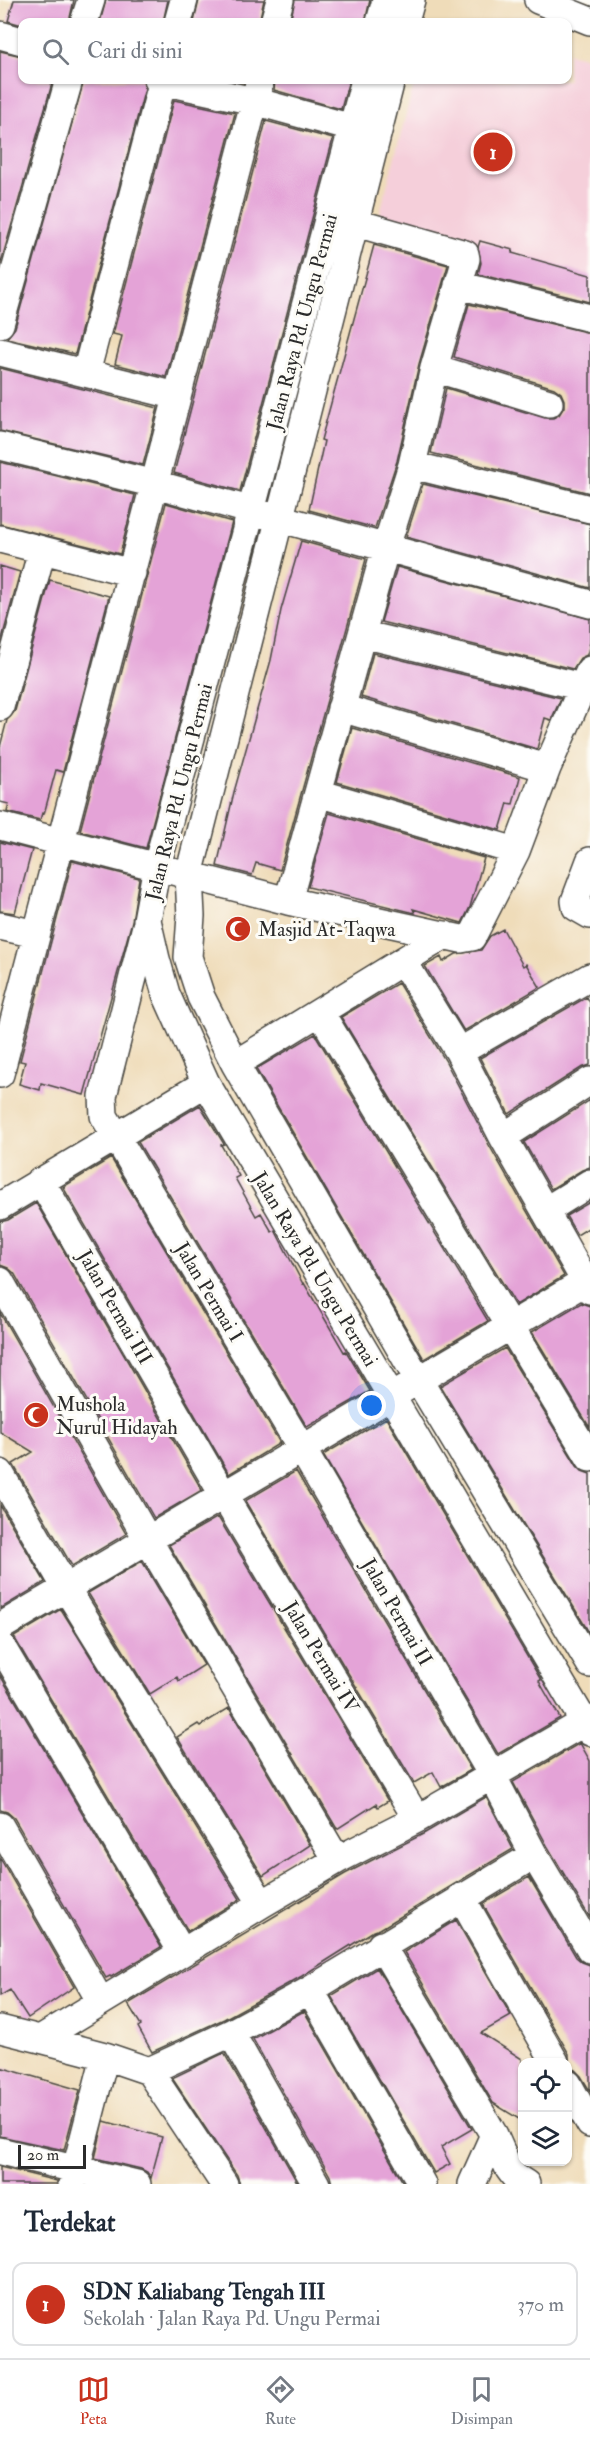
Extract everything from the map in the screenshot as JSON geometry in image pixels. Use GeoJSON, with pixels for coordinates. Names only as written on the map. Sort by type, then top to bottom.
{"type":"FeatureCollection","features":[{"type":"Feature","properties":{"kind":"street"},"geometry":{"type":"LineString","coordinates":[[85,18],[91,0]]}},
{"type":"Feature","properties":{"kind":"street"},"geometry":{"type":"LineString","coordinates":[[179,18],[184,0]]}},
{"type":"Feature","properties":{"kind":"street"},"geometry":{"type":"LineString","coordinates":[[275,18],[280,0]]}},
{"type":"Feature","properties":{"kind":"street"},"geometry":{"type":"LineString","coordinates":[[381,18],[386,0]]}},
{"type":"Feature","properties":{"kind":"street"},"geometry":{"type":"LineString","coordinates":[[406,18],[411,0]]}},
{"type":"Feature","properties":{"kind":"street"},"geometry":{"type":"LineString","coordinates":[[538,0],[590,21]]}},
{"type":"Feature","properties":{"kind":"street"},"geometry":{"type":"LineString","coordinates":[[0,35],[18,40]]}},
{"type":"Feature","properties":{"kind":"street"},"geometry":{"type":"LineString","coordinates":[[0,324],[68,84]]}},
{"type":"Feature","properties":{"kind":"street"},"geometry":{"type":"LineString","coordinates":[[86,373],[160,84]]}},
{"type":"Feature","properties":{"kind":"street"},"geometry":{"type":"LineString","coordinates":[[199,84],[257,90],[352,129]]}},
{"type":"Feature","properties":{"kind":"street","name":"Jalan Raya Pd. Ungu Permai"},"geometry":{"type":"LineString","coordinates":[[364,84],[157,866],[147,920],[166,994],[206,1083],[390,1397],[588,1724]]}},
{"type":"Feature","properties":{"kind":"street","name":"Jalan Raya Pd. Ungu Permai"},"geometry":{"type":"LineString","coordinates":[[390,84],[189,875],[191,916],[188,957],[201,998],[235,1064],[419,1382],[590,1664]]}},
{"type":"Feature","properties":{"kind":"street"},"geometry":{"type":"LineString","coordinates":[[0,1074],[257,90]]}},
{"type":"Feature","properties":{"kind":"street"},"geometry":{"type":"LineString","coordinates":[[288,901],[386,547],[412,465],[434,368],[466,259],[465,254],[356,223]]}},
{"type":"Feature","properties":{"kind":"street"},"geometry":{"type":"LineString","coordinates":[[458,285],[590,318]]}},
{"type":"Feature","properties":{"kind":"street"},"geometry":{"type":"LineString","coordinates":[[0,352],[177,396]]}},
{"type":"Feature","properties":{"kind":"street"},"geometry":{"type":"LineString","coordinates":[[434,368],[549,403]]}},
{"type":"Feature","properties":{"kind":"street"},"geometry":{"type":"LineString","coordinates":[[0,446],[154,484],[590,604]]}},
{"type":"Feature","properties":{"kind":"street"},"geometry":{"type":"LineString","coordinates":[[412,465],[590,509]]}},
{"type":"Feature","properties":{"kind":"street"},"geometry":{"type":"LineString","coordinates":[[0,539],[132,573]]}},
{"type":"Feature","properties":{"kind":"street"},"geometry":{"type":"LineString","coordinates":[[0,707],[42,550]]}},
{"type":"Feature","properties":{"kind":"street"},"geometry":{"type":"LineString","coordinates":[[0,826],[288,901],[460,939],[472,937],[516,851],[546,768],[586,678],[362,633]]}},
{"type":"Feature","properties":{"kind":"street"},"geometry":{"type":"LineString","coordinates":[[341,708],[546,768]]}},
{"type":"Feature","properties":{"kind":"street"},"geometry":{"type":"LineString","coordinates":[[318,793],[516,851]]}},
{"type":"Feature","properties":{"kind":"street"},"geometry":{"type":"LineString","coordinates":[[590,861],[575,901],[576,908],[590,915]]}},
{"type":"Feature","properties":{"kind":"street","name":"Jalan Permai I"},"geometry":{"type":"LineString","coordinates":[[147,920],[103,1096],[104,1116],[302,1449]]}},
{"type":"Feature","properties":{"kind":"street"},"geometry":{"type":"LineString","coordinates":[[0,926],[36,934]]}},
{"type":"Feature","properties":{"kind":"street"},"geometry":{"type":"LineString","coordinates":[[235,1064],[445,935]]}},
{"type":"Feature","properties":{"kind":"street"},"geometry":{"type":"LineString","coordinates":[[0,1627],[511,1326],[588,1284],[503,1137],[459,1052],[404,961]]}},
{"type":"Feature","properties":{"kind":"street"},"geometry":{"type":"LineString","coordinates":[[459,1052],[590,977]]}},
{"type":"Feature","properties":{"kind":"street"},"geometry":{"type":"LineString","coordinates":[[320,1012],[590,1458]]}},
{"type":"Feature","properties":{"kind":"street"},"geometry":{"type":"LineString","coordinates":[[503,1137],[590,1081]]}},
{"type":"Feature","properties":{"kind":"street"},"geometry":{"type":"LineString","coordinates":[[0,1206],[206,1083]]}},
{"type":"Feature","properties":{"kind":"street","name":"Jalan Permai III"},"geometry":{"type":"LineString","coordinates":[[41,1181],[224,1496]]}},
{"type":"Feature","properties":{"kind":"street"},"geometry":{"type":"LineString","coordinates":[[545,1211],[590,1184]]}},
{"type":"Feature","properties":{"kind":"street"},"geometry":{"type":"LineString","coordinates":[[0,1281],[148,1540],[337,1860]]}},
{"type":"Feature","properties":{"kind":"street","name":"Jalan Permai II"},"geometry":{"type":"LineString","coordinates":[[302,1449],[492,1775],[534,1856],[590,1949]]}},
{"type":"Feature","properties":{"kind":"street"},"geometry":{"type":"LineString","coordinates":[[0,1473],[66,1588],[262,1904]]}},
{"type":"Feature","properties":{"kind":"street","name":"Jalan Permai IV"},"geometry":{"type":"LineString","coordinates":[[224,1496],[417,1819]]}},
{"type":"Feature","properties":{"kind":"street"},"geometry":{"type":"LineString","coordinates":[[0,1644],[182,1952]]}},
{"type":"Feature","properties":{"kind":"street"},"geometry":{"type":"LineString","coordinates":[[19,2033],[101,2002],[337,1860],[417,1819],[492,1775],[588,1724]]}},
{"type":"Feature","properties":{"kind":"street"},"geometry":{"type":"LineString","coordinates":[[0,1826],[101,2002]]}},
{"type":"Feature","properties":{"kind":"street"},"geometry":{"type":"LineString","coordinates":[[149,2071],[231,2033],[310,1989],[461,1897],[534,1856]]}},
{"type":"Feature","properties":{"kind":"street"},"geometry":{"type":"LineString","coordinates":[[461,1897],[553,2058]]}},
{"type":"Feature","properties":{"kind":"street"},"geometry":{"type":"LineString","coordinates":[[381,1945],[494,2135],[512,2174],[526,2184]]}},
{"type":"Feature","properties":{"kind":"street"},"geometry":{"type":"LineString","coordinates":[[310,1989],[422,2184]]}},
{"type":"Feature","properties":{"kind":"street"},"geometry":{"type":"LineString","coordinates":[[0,2006],[19,2033],[105,2056],[149,2071],[224,2184]]}},
{"type":"Feature","properties":{"kind":"street"},"geometry":{"type":"LineString","coordinates":[[231,2033],[316,2184]]}},
{"type":"Feature","properties":{"kind":"street"},"geometry":{"type":"LineString","coordinates":[[74,2176],[105,2056]]}},
{"type":"Feature","properties":{"kind":"street"},"geometry":{"type":"LineString","coordinates":[[572,2093],[590,2124]]}},
{"type":"Feature","properties":{"kind":"street"},"geometry":{"type":"LineString","coordinates":[[472,2184],[494,2135]]}},
{"type":"Feature","properties":{"kind":"street"},"geometry":{"type":"LineString","coordinates":[[0,2151],[74,2176],[137,2184]]}},
{"type":"Feature","properties":{"kind":"shaded area"},"geometry":{"type":"Polygon","coordinates":[[[572,54],[590,58],[590,281],[377,224],[414,84],[572,84],[572,54]]]}},
{"type":"Feature","properties":{"kind":"building"},"geometry":{"type":"Polygon","coordinates":[[[14,0],[74,0],[70,18],[18,18],[18,24],[8,21],[14,0]]]}},
{"type":"Feature","properties":{"kind":"building"},"geometry":{"type":"Polygon","coordinates":[[[106,0],[168,0],[164,18],[101,18],[106,0]]]}},
{"type":"Feature","properties":{"kind":"building"},"geometry":{"type":"Polygon","coordinates":[[[199,0],[264,0],[260,18],[195,18],[199,0]]]}},
{"type":"Feature","properties":{"kind":"building"},"geometry":{"type":"Polygon","coordinates":[[[295,0],[370,0],[366,18],[291,18],[295,0]]]}},
{"type":"Feature","properties":{"kind":"building"},"geometry":{"type":"Polygon","coordinates":[[[0,51],[18,55],[18,84],[52,84],[0,266],[0,51]]]}},
{"type":"Feature","properties":{"kind":"building"},"geometry":{"type":"Polygon","coordinates":[[[83,84],[144,84],[145,88],[75,354],[7,338],[15,328],[83,84]]]}},
{"type":"Feature","properties":{"kind":"building"},"geometry":{"type":"Polygon","coordinates":[[[275,84],[348,84],[341,109],[274,90],[275,84]]]}},
{"type":"Feature","properties":{"kind":"building"},"geometry":{"type":"Polygon","coordinates":[[[174,100],[235,113],[166,377],[115,364],[122,336],[113,334],[174,100]]]}},
{"type":"Feature","properties":{"kind":"building"},"geometry":{"type":"Polygon","coordinates":[[[266,121],[333,139],[240,491],[174,473],[266,121]]]}},
{"type":"Feature","properties":{"kind":"building"},"geometry":{"type":"Polygon","coordinates":[[[480,241],[513,250],[512,253],[590,275],[590,302],[478,274],[481,263],[478,247],[480,241]]]}},
{"type":"Feature","properties":{"kind":"building"},"geometry":{"type":"Polygon","coordinates":[[[374,245],[448,265],[419,364],[397,461],[375,528],[309,510],[324,441],[321,440],[374,245]]]}},
{"type":"Feature","properties":{"kind":"building"},"geometry":{"type":"Polygon","coordinates":[[[469,304],[590,333],[590,493],[431,453],[446,388],[545,418],[559,415],[564,407],[561,393],[554,388],[454,357],[469,304]]]}},
{"type":"Feature","properties":{"kind":"building"},"geometry":{"type":"Polygon","coordinates":[[[0,368],[158,408],[143,465],[0,431],[0,368]]]}},
{"type":"Feature","properties":{"kind":"building"},"geometry":{"type":"Polygon","coordinates":[[[0,462],[135,495],[120,554],[0,524],[0,462]]]}},
{"type":"Feature","properties":{"kind":"building"},"geometry":{"type":"Polygon","coordinates":[[[423,484],[590,524],[590,588],[406,537],[423,484]]]}},
{"type":"Feature","properties":{"kind":"building"},"geometry":{"type":"Polygon","coordinates":[[[166,503],[232,522],[146,848],[80,831],[166,503]]]}},
{"type":"Feature","properties":{"kind":"building"},"geometry":{"type":"Polygon","coordinates":[[[301,541],[366,559],[280,870],[256,863],[252,875],[217,866],[234,792],[271,660],[281,610],[301,541]]]}},
{"type":"Feature","properties":{"kind":"building"},"geometry":{"type":"Polygon","coordinates":[[[0,566],[20,572],[0,646],[0,566]]]}},
{"type":"Feature","properties":{"kind":"building"},"geometry":{"type":"Polygon","coordinates":[[[397,567],[590,619],[590,642],[587,655],[580,658],[573,669],[381,622],[397,567]]]}},
{"type":"Feature","properties":{"kind":"building"},"geometry":{"type":"Polygon","coordinates":[[[50,580],[109,596],[63,772],[56,770],[44,814],[42,813],[40,820],[7,812],[9,804],[0,802],[0,747],[7,720],[15,711],[50,580]]]}},
{"type":"Feature","properties":{"kind":"building"},"geometry":{"type":"Polygon","coordinates":[[[373,653],[561,698],[551,720],[545,718],[537,749],[361,697],[373,653]]]}},
{"type":"Feature","properties":{"kind":"building"},"geometry":{"type":"Polygon","coordinates":[[[352,728],[520,777],[513,804],[508,803],[500,830],[337,782],[352,728]]]}},
{"type":"Feature","properties":{"kind":"building"},"geometry":{"type":"Polygon","coordinates":[[[329,813],[484,858],[470,907],[462,923],[413,909],[415,913],[308,887],[329,813]]]}},
{"type":"Feature","properties":{"kind":"building"},"geometry":{"type":"Polygon","coordinates":[[[0,842],[32,850],[15,913],[0,911],[0,842]]]}},
{"type":"Feature","properties":{"kind":"building"},"geometry":{"type":"Polygon","coordinates":[[[72,861],[139,878],[132,921],[84,1095],[41,1083],[40,1090],[19,1084],[25,1062],[20,1061],[72,861]]]}},
{"type":"Feature","properties":{"kind":"building"},"geometry":{"type":"Polygon","coordinates":[[[503,929],[523,966],[526,964],[540,987],[464,1031],[425,966],[441,957],[443,962],[456,954],[481,950],[490,936],[503,929]]]}},
{"type":"Feature","properties":{"kind":"building"},"geometry":{"type":"Polygon","coordinates":[[[398,983],[445,1060],[489,1145],[564,1276],[516,1305],[341,1017],[398,983]]]}},
{"type":"Feature","properties":{"kind":"building"},"geometry":{"type":"Polygon","coordinates":[[[587,997],[590,1003],[590,1065],[581,1068],[509,1114],[480,1058],[587,997]]]}},
{"type":"Feature","properties":{"kind":"building"},"geometry":{"type":"Polygon","coordinates":[[[315,1034],[488,1321],[424,1359],[256,1069],[315,1034]]]}},
{"type":"Feature","properties":{"kind":"building"},"geometry":{"type":"Polygon","coordinates":[[[590,1100],[590,1167],[551,1189],[524,1142],[590,1100]]]}},
{"type":"Feature","properties":{"kind":"building"},"geometry":{"type":"Polygon","coordinates":[[[200,1105],[224,1144],[221,1145],[239,1176],[235,1178],[256,1216],[261,1213],[272,1232],[275,1230],[303,1284],[370,1391],[307,1427],[138,1142],[200,1105]]]}},
{"type":"Feature","properties":{"kind":"building"},"geometry":{"type":"Polygon","coordinates":[[[111,1158],[280,1443],[229,1474],[63,1187],[111,1158]]]}},
{"type":"Feature","properties":{"kind":"building"},"geometry":{"type":"Polygon","coordinates":[[[590,1202],[590,1227],[577,1235],[566,1216],[590,1202]]]}},
{"type":"Feature","properties":{"kind":"building"},"geometry":{"type":"Polygon","coordinates":[[[36,1203],[202,1490],[154,1518],[14,1273],[0,1265],[0,1222],[8,1220],[36,1203]]]}},
{"type":"Feature","properties":{"kind":"building"},"geometry":{"type":"Polygon","coordinates":[[[581,1303],[590,1306],[590,1428],[532,1332],[581,1303]]]}},
{"type":"Feature","properties":{"kind":"building"},"geometry":{"type":"Polygon","coordinates":[[[0,1313],[126,1534],[72,1566],[13,1464],[33,1452],[0,1432],[0,1313]]]}},
{"type":"Feature","properties":{"kind":"building"},"geometry":{"type":"Polygon","coordinates":[[[505,1348],[577,1466],[590,1474],[590,1634],[440,1386],[505,1348]]]}},
{"type":"Feature","properties":{"kind":"building"},"geometry":{"type":"Polygon","coordinates":[[[386,1418],[541,1680],[539,1681],[560,1718],[498,1754],[323,1455],[386,1418]]]}},
{"type":"Feature","properties":{"kind":"building"},"geometry":{"type":"Polygon","coordinates":[[[296,1471],[471,1770],[441,1787],[433,1772],[414,1783],[245,1501],[296,1471]]]}},
{"type":"Feature","properties":{"kind":"building"},"geometry":{"type":"Polygon","coordinates":[[[0,1505],[45,1582],[0,1609],[0,1505]]]}},
{"type":"Feature","properties":{"kind":"building"},"geometry":{"type":"Polygon","coordinates":[[[218,1517],[388,1801],[378,1807],[376,1804],[337,1829],[169,1545],[218,1517]]]}},
{"type":"Feature","properties":{"kind":"building"},"geometry":{"type":"Polygon","coordinates":[[[142,1561],[204,1665],[179,1681],[177,1677],[150,1694],[88,1593],[142,1561]]]}},
{"type":"Feature","properties":{"kind":"building"},"geometry":{"type":"Polygon","coordinates":[[[61,1609],[240,1899],[188,1931],[14,1637],[61,1609]]]}},
{"type":"Feature","properties":{"kind":"building"},"geometry":{"type":"Polygon","coordinates":[[[0,1675],[161,1947],[111,1977],[106,1978],[14,1818],[0,1810],[0,1675]]]}},
{"type":"Feature","properties":{"kind":"building"},"geometry":{"type":"Polygon","coordinates":[[[229,1708],[310,1845],[263,1876],[177,1737],[229,1708]]]}},
{"type":"Feature","properties":{"kind":"building"},"geometry":{"type":"Polygon","coordinates":[[[580,1743],[590,1761],[590,1918],[513,1782],[580,1743]]]}},
{"type":"Feature","properties":{"kind":"building"},"geometry":{"type":"Polygon","coordinates":[[[486,1797],[513,1849],[302,1976],[224,2019],[152,2052],[138,2027],[141,2025],[128,2004],[345,1874],[425,1833],[486,1797]]]}},
{"type":"Feature","properties":{"kind":"building"},"geometry":{"type":"Polygon","coordinates":[[[0,1858],[74,1987],[28,2018],[10,1990],[0,1996],[0,1858]]]}},
{"type":"Feature","properties":{"kind":"building"},"geometry":{"type":"Polygon","coordinates":[[[529,1877],[576,1957],[590,1965],[590,2091],[572,2067],[572,2058],[569,2058],[569,2054],[483,1904],[529,1877]]]}},
{"type":"Feature","properties":{"kind":"building"},"geometry":{"type":"Polygon","coordinates":[[[456,1920],[511,2016],[481,2033],[520,2058],[518,2058],[518,2119],[493,2103],[404,1952],[456,1920]]]}},
{"type":"Feature","properties":{"kind":"building"},"geometry":{"type":"Polygon","coordinates":[[[377,1968],[472,2129],[441,2147],[450,2164],[434,2173],[331,1996],[377,1968]]]}},
{"type":"Feature","properties":{"kind":"building"},"geometry":{"type":"Polygon","coordinates":[[[304,2011],[404,2184],[332,2184],[330,2176],[253,2039],[304,2011]]]}},
{"type":"Feature","properties":{"kind":"building"},"geometry":{"type":"Polygon","coordinates":[[[224,2053],[298,2184],[240,2184],[237,2175],[172,2078],[224,2053]]]}},
{"type":"Feature","properties":{"kind":"building"},"geometry":{"type":"Polygon","coordinates":[[[0,2067],[80,2090],[64,2150],[0,2136],[0,2067]]]}},
{"type":"Feature","properties":{"kind":"building"},"geometry":{"type":"Polygon","coordinates":[[[104,2121],[162,2137],[151,2178],[141,2169],[95,2158],[104,2121]]]}},
{"type":"Feature","properties":{"kind":"building"},"geometry":{"type":"Polygon","coordinates":[[[0,2167],[57,2181],[57,2184],[0,2184],[0,2167]]]}},
{"type":"Feature","properties":{"kind":"place","name":"SDN Kaliabang Tengah III"},"geometry":{"type":"Point","coordinates":[493,152]}},
{"type":"Feature","properties":{"kind":"place","name":"Masjid At-Taqwa"},"geometry":{"type":"Point","coordinates":[238,929]}},
{"type":"Feature","properties":{"kind":"place","name":"Mushola Nurul Hidayah"},"geometry":{"type":"Point","coordinates":[36,1415]}}]}
